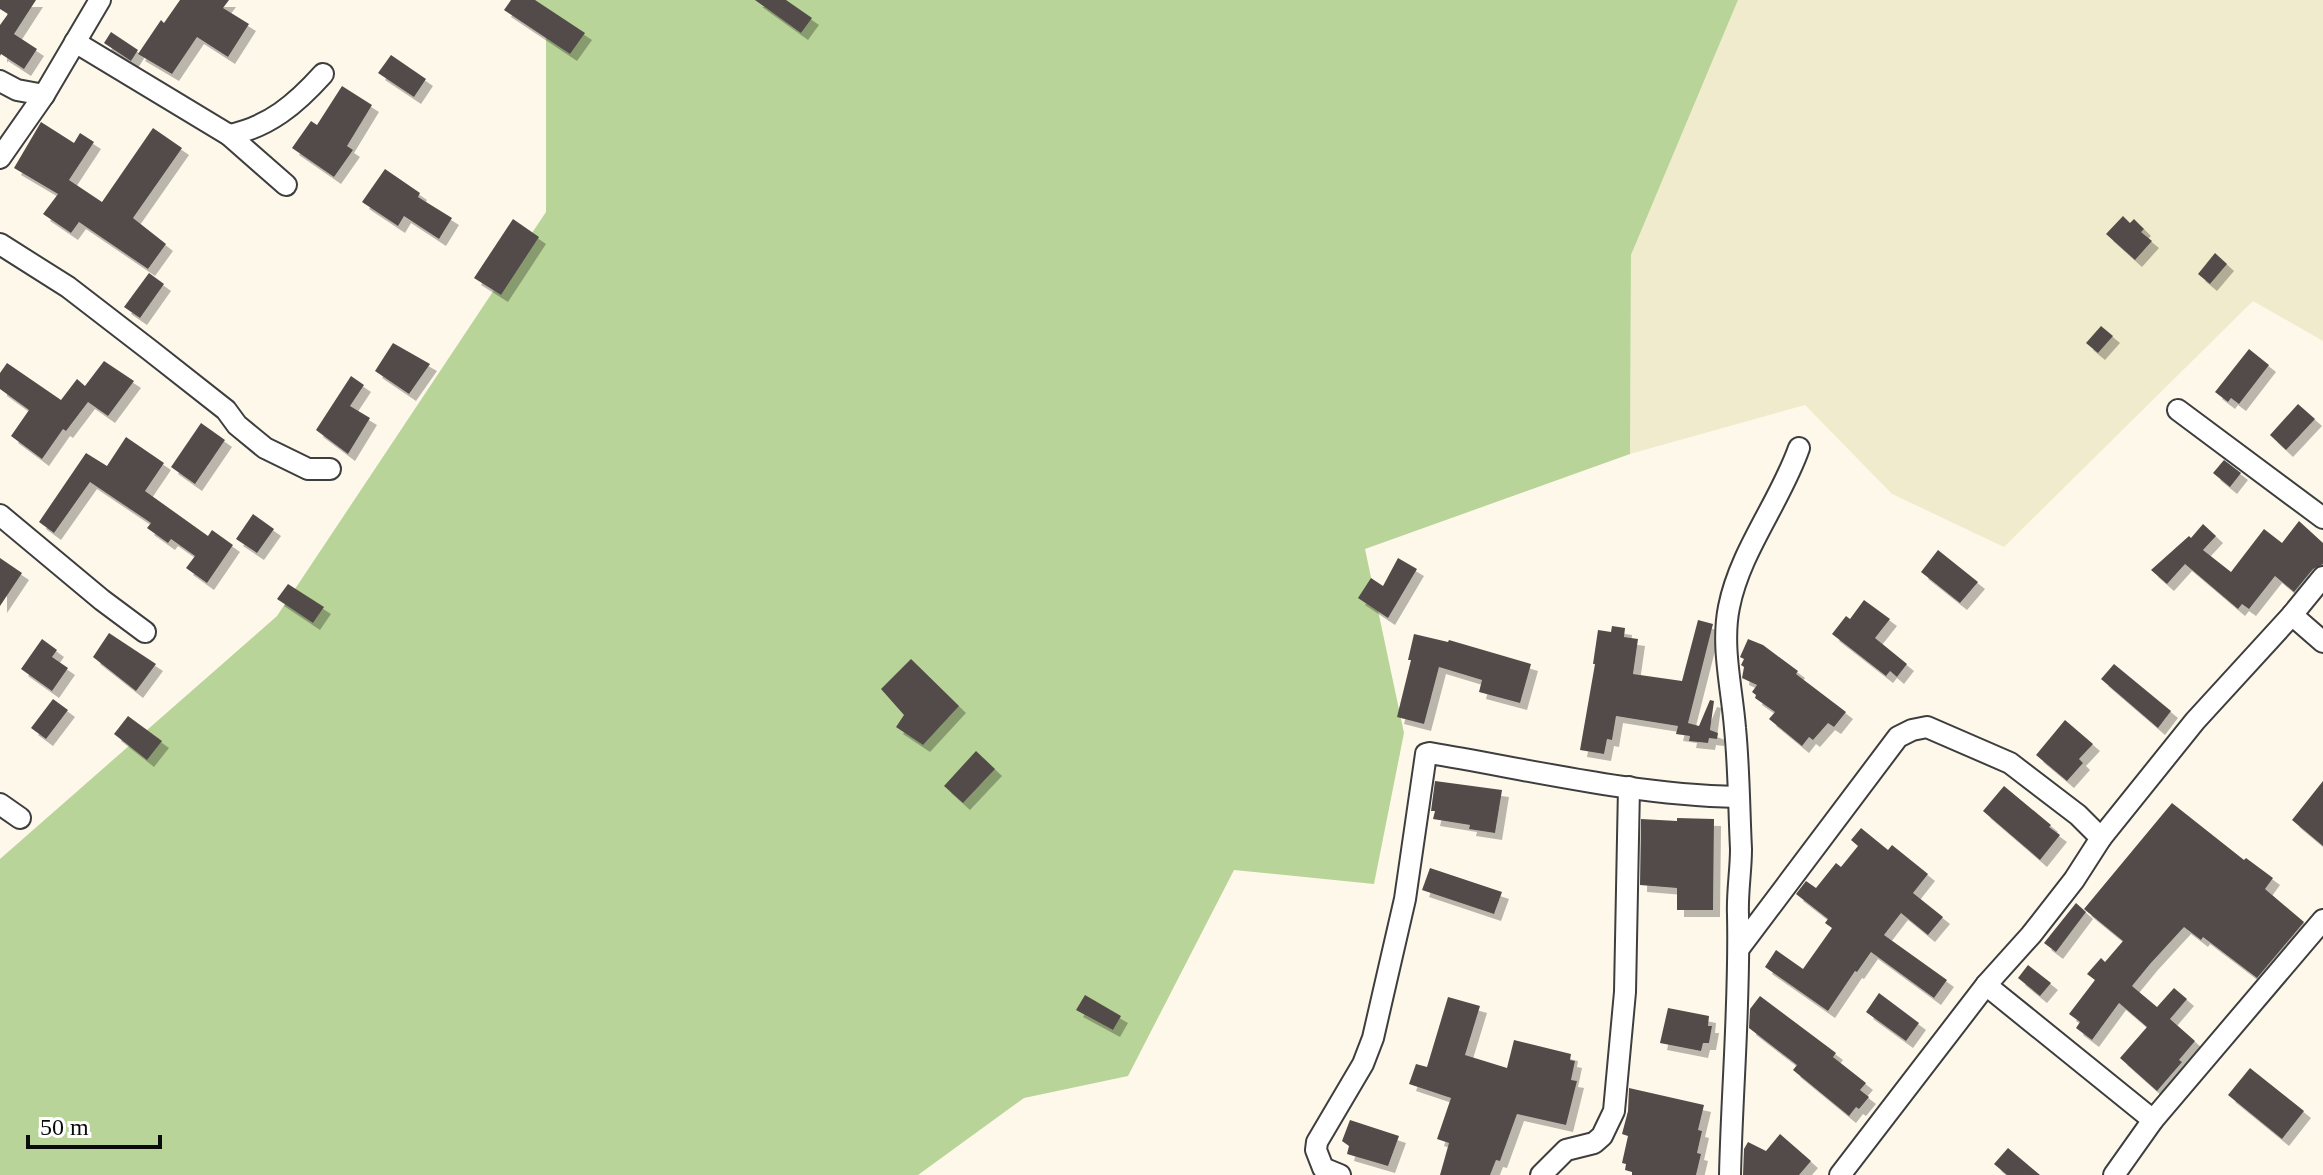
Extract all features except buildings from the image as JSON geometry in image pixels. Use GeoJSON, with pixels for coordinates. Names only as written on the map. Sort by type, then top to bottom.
{"type":"FeatureCollection","features":[{"type":"Feature","properties":{"kind":"street"},"geometry":{"type":"LineString","coordinates":[[0,158],[44,95],[100,0]]}},
{"type":"Feature","properties":{"kind":"street"},"geometry":{"type":"LineString","coordinates":[[75,42],[229,135],[286,185]]}},
{"type":"Feature","properties":{"kind":"street"},"geometry":{"type":"LineString","coordinates":[[229,135],[254,129],[280,115],[323,74]]}},
{"type":"Feature","properties":{"kind":"street"},"geometry":{"type":"LineString","coordinates":[[0,81],[17,90],[44,95]]}},
{"type":"Feature","properties":{"kind":"street"},"geometry":{"type":"LineString","coordinates":[[0,244],[68,287],[226,410],[237,425],[265,448],[308,469],[330,469]]}},
{"type":"Feature","properties":{"kind":"street"},"geometry":{"type":"LineString","coordinates":[[2178,410],[2323,518]]}},
{"type":"Feature","properties":{"kind":"street"},"geometry":{"type":"LineString","coordinates":[[1730,1175],[1741,856],[1736,730],[1726,637],[1728,610],[1736,580],[1791,471],[1799,448]]}},
{"type":"Feature","properties":{"kind":"street"},"geometry":{"type":"LineString","coordinates":[[0,515],[145,632]]}},
{"type":"Feature","properties":{"kind":"street"},"geometry":{"type":"LineString","coordinates":[[1840,1175],[1986,985],[2031,935],[2074,880],[2101,838],[2195,721],[2323,577]]}},
{"type":"Feature","properties":{"kind":"street"},"geometry":{"type":"LineString","coordinates":[[2292,615],[2323,642]]}},
{"type":"Feature","properties":{"kind":"street"},"geometry":{"type":"LineString","coordinates":[[1740,947],[1898,737],[1912,730],[1927,727],[2010,763],[2078,815],[2101,838]]}},
{"type":"Feature","properties":{"kind":"street"},"geometry":{"type":"LineString","coordinates":[[1340,1175],[1323,1168],[1316,1150],[1317,1142],[1363,1064],[1373,1038],[1405,899],[1426,754],[1629,787],[1737,797]]}},
{"type":"Feature","properties":{"kind":"street"},"geometry":{"type":"LineString","coordinates":[[1549,1173],[1566,1150],[1594,1143],[1602,1136],[1614,1111],[1625,992],[1629,787]]}},
{"type":"Feature","properties":{"kind":"street"},"geometry":{"type":"LineString","coordinates":[[0,804],[20,818]]}},
{"type":"Feature","properties":{"kind":"street"},"geometry":{"type":"LineString","coordinates":[[2122,1171],[2153,1120],[2323,920]]}},
{"type":"Feature","properties":{"kind":"street"},"geometry":{"type":"LineString","coordinates":[[1986,985],[2153,1120]]}},
{"type":"Feature","properties":{"kind":"shaded area"},"geometry":{"type":"Polygon","coordinates":[[[1738,0],[2323,0],[2323,341],[2253,301],[2004,547],[1892,494],[1805,405],[1630,454],[1631,255],[1738,0]]]}},
{"type":"Feature","properties":{"kind":"green space"},"geometry":{"type":"Polygon","coordinates":[[[514,0],[1738,0],[1631,255],[1630,454],[1365,549],[1404,733],[1374,884],[1234,870],[1128,1076],[1024,1098],[918,1175],[0,1175],[0,859],[277,616],[546,212],[546,22],[514,0]]]}}]}
